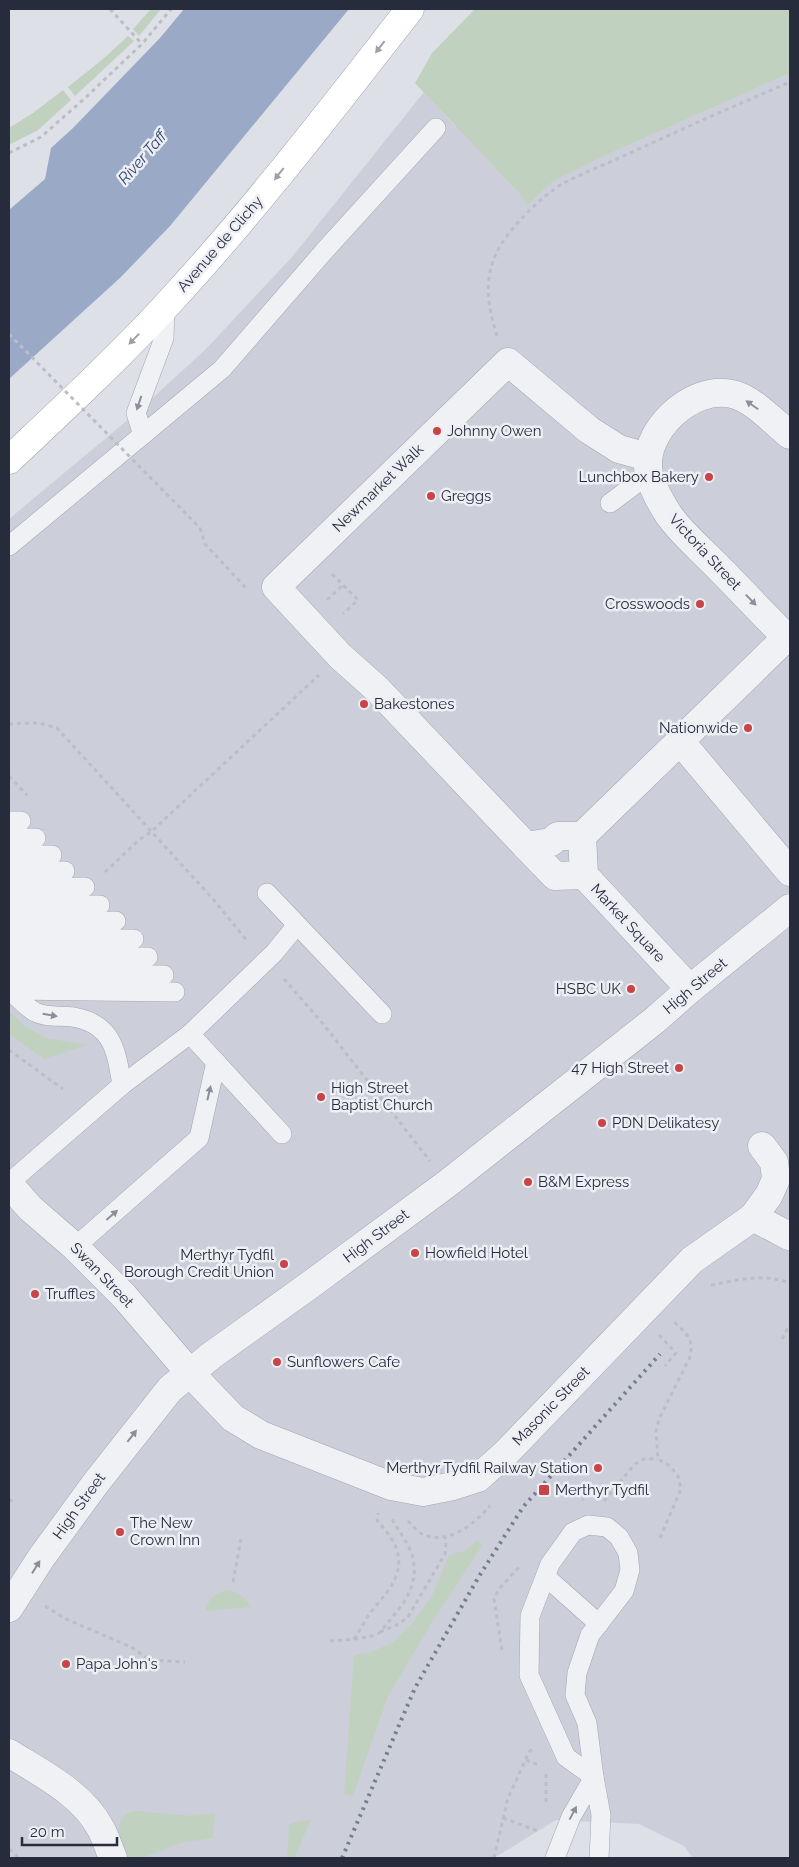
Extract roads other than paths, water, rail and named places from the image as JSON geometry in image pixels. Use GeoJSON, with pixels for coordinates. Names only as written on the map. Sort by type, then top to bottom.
{"type":"FeatureCollection","features":[{"type":"Feature","properties":{"kind":"main road","name":"Avenue de Clichy"},"geometry":{"type":"LineString","coordinates":[[9,460],[103,371],[165,306],[260,198],[410,9]]}},
{"type":"Feature","properties":{"kind":"street","name":"Newmarket Walk"},"geometry":{"type":"LineString","coordinates":[[538,844],[340,656],[320,634],[263,590],[312,552],[508,362],[589,430],[649,466]]}},
{"type":"Feature","properties":{"kind":"street"},"geometry":{"type":"LineString","coordinates":[[649,466],[653,441],[660,429],[682,406],[696,397],[712,392],[732,394],[750,402],[790,435]]}},
{"type":"Feature","properties":{"kind":"street","name":"Victoria Street"},"geometry":{"type":"LineString","coordinates":[[649,466],[670,518],[788,639]]}},
{"type":"Feature","properties":{"kind":"street"},"geometry":{"type":"LineString","coordinates":[[584,875],[555,876],[538,844],[558,836],[582,836],[788,639]]}},
{"type":"Feature","properties":{"kind":"street"},"geometry":{"type":"LineString","coordinates":[[680,741],[790,872]]}},
{"type":"Feature","properties":{"kind":"street","name":"Market Square"},"geometry":{"type":"LineString","coordinates":[[582,836],[584,875],[690,989]]}},
{"type":"Feature","properties":{"kind":"street","name":"High Street"},"geometry":{"type":"LineString","coordinates":[[15,1600],[41,1558],[95,1484],[170,1389],[189,1372],[448,1183],[647,1026],[790,908]]}},
{"type":"Feature","properties":{"kind":"street","name":"Masonic Street"},"geometry":{"type":"LineString","coordinates":[[189,1372],[233,1418],[260,1435],[375,1489],[391,1486],[423,1492],[454,1486],[478,1478],[505,1454],[692,1260],[753,1217],[776,1179],[774,1162],[762,1146]]}},
{"type":"Feature","properties":{"kind":"street","name":"Swan Street"},"geometry":{"type":"LineString","coordinates":[[9,1184],[30,1208],[75,1247],[124,1296],[189,1372]]}},
{"type":"Feature","properties":{"kind":"street"},"geometry":{"type":"LineString","coordinates":[[753,1217],[789,1236]]}},
{"type":"Feature","properties":{"kind":"street"},"geometry":{"type":"LineString","coordinates":[[9,1753],[66,1789],[88,1810],[101,1829],[112,1858]]}},
{"type":"Feature","properties":{"kind":"lane"},"geometry":{"type":"LineString","coordinates":[[9,546],[222,370],[326,249],[436,128]]}},
{"type":"Feature","properties":{"kind":"lane"},"geometry":{"type":"LineString","coordinates":[[143,435],[136,413],[164,338],[165,306]]}},
{"type":"Feature","properties":{"kind":"lane"},"geometry":{"type":"LineString","coordinates":[[610,502],[649,466]]}},
{"type":"Feature","properties":{"kind":"lane"},"geometry":{"type":"LineString","coordinates":[[9,838],[36,838]]}},
{"type":"Feature","properties":{"kind":"lane"},"geometry":{"type":"LineString","coordinates":[[9,855],[52,855]]}},
{"type":"Feature","properties":{"kind":"lane"},"geometry":{"type":"LineString","coordinates":[[9,871],[65,871]]}},
{"type":"Feature","properties":{"kind":"lane"},"geometry":{"type":"LineString","coordinates":[[9,888],[85,887]]}},
{"type":"Feature","properties":{"kind":"lane"},"geometry":{"type":"LineString","coordinates":[[267,893],[382,1014]]}},
{"type":"Feature","properties":{"kind":"lane"},"geometry":{"type":"LineString","coordinates":[[9,905],[100,905]]}},
{"type":"Feature","properties":{"kind":"lane"},"geometry":{"type":"LineString","coordinates":[[9,923],[116,921]]}},
{"type":"Feature","properties":{"kind":"lane"},"geometry":{"type":"LineString","coordinates":[[9,1184],[122,1085],[190,1034],[274,953],[297,925]]}},
{"type":"Feature","properties":{"kind":"lane"},"geometry":{"type":"LineString","coordinates":[[9,939],[134,939]]}},
{"type":"Feature","properties":{"kind":"lane"},"geometry":{"type":"LineString","coordinates":[[9,957],[148,958]]}},
{"type":"Feature","properties":{"kind":"lane"},"geometry":{"type":"LineString","coordinates":[[9,984],[164,975]]}},
{"type":"Feature","properties":{"kind":"lane"},"geometry":{"type":"LineString","coordinates":[[9,984],[36,1012],[51,1017],[72,1017],[94,1023],[109,1037],[117,1055],[122,1085]]}},
{"type":"Feature","properties":{"kind":"lane"},"geometry":{"type":"LineString","coordinates":[[9,984],[175,992]]}},
{"type":"Feature","properties":{"kind":"lane"},"geometry":{"type":"LineString","coordinates":[[190,1034],[282,1134]]}},
{"type":"Feature","properties":{"kind":"lane"},"geometry":{"type":"LineString","coordinates":[[75,1247],[199,1138],[216,1062]]}},
{"type":"Feature","properties":{"kind":"lane"},"geometry":{"type":"LineString","coordinates":[[594,1776],[566,1757],[553,1732],[529,1675],[530,1616],[550,1564],[573,1532],[588,1525],[607,1527],[619,1537],[628,1553],[630,1570],[624,1591],[590,1635],[577,1673],[575,1696],[587,1723],[601,1815],[599,1858]]}},
{"type":"Feature","properties":{"kind":"lane"},"geometry":{"type":"LineString","coordinates":[[546,1576],[599,1624]]}},
{"type":"Feature","properties":{"kind":"lane"},"geometry":{"type":"LineString","coordinates":[[555,1858],[571,1817],[594,1776]]}},
{"type":"Feature","properties":{"kind":"water","name":"River Taff"},"geometry":{"type":"Polygon","coordinates":[[[184,9],[349,9],[170,226],[121,277],[9,379],[9,210],[45,179],[51,148],[73,128],[160,38],[184,9]]]}},
{"type":"Feature","properties":{"kind":"railway"},"geometry":{"type":"LineString","coordinates":[[342,1858],[415,1688],[478,1578],[523,1507],[660,1354]]}},
{"type":"Feature","properties":{"kind":"place","name":"Johnny Owen"},"geometry":{"type":"Point","coordinates":[437,431]}},
{"type":"Feature","properties":{"kind":"place","name":"Lunchbox Bakery"},"geometry":{"type":"Point","coordinates":[709,477]}},
{"type":"Feature","properties":{"kind":"place","name":"Greggs"},"geometry":{"type":"Point","coordinates":[431,496]}},
{"type":"Feature","properties":{"kind":"place","name":"Crosswoods"},"geometry":{"type":"Point","coordinates":[700,604]}},
{"type":"Feature","properties":{"kind":"place","name":"Bakestones"},"geometry":{"type":"Point","coordinates":[364,704]}},
{"type":"Feature","properties":{"kind":"place","name":"Nationwide"},"geometry":{"type":"Point","coordinates":[748,728]}},
{"type":"Feature","properties":{"kind":"place","name":"HSBC UK"},"geometry":{"type":"Point","coordinates":[631,989]}},
{"type":"Feature","properties":{"kind":"place","name":"47 High Street"},"geometry":{"type":"Point","coordinates":[679,1068]}},
{"type":"Feature","properties":{"kind":"place","name":"High Street Baptist Church"},"geometry":{"type":"Point","coordinates":[321,1097]}},
{"type":"Feature","properties":{"kind":"place","name":"PDN Delikatesy"},"geometry":{"type":"Point","coordinates":[602,1123]}},
{"type":"Feature","properties":{"kind":"place","name":"B&M Express"},"geometry":{"type":"Point","coordinates":[528,1182]}},
{"type":"Feature","properties":{"kind":"place","name":"Howfield Hotel"},"geometry":{"type":"Point","coordinates":[415,1253]}},
{"type":"Feature","properties":{"kind":"place","name":"Merthyr Tydfil Borough Credit Union"},"geometry":{"type":"Point","coordinates":[284,1264]}},
{"type":"Feature","properties":{"kind":"place","name":"Truffles"},"geometry":{"type":"Point","coordinates":[35,1294]}},
{"type":"Feature","properties":{"kind":"place","name":"Sunflowers Cafe"},"geometry":{"type":"Point","coordinates":[277,1362]}},
{"type":"Feature","properties":{"kind":"place","name":"Merthyr Tydfil Railway Station"},"geometry":{"type":"Point","coordinates":[598,1468]}},
{"type":"Feature","properties":{"kind":"place","name":"Merthyr Tydfil"},"geometry":{"type":"Point","coordinates":[544,1490]}},
{"type":"Feature","properties":{"kind":"place","name":"The New Crown Inn"},"geometry":{"type":"Point","coordinates":[120,1532]}},
{"type":"Feature","properties":{"kind":"place","name":"Papa John's"},"geometry":{"type":"Point","coordinates":[66,1664]}}]}
